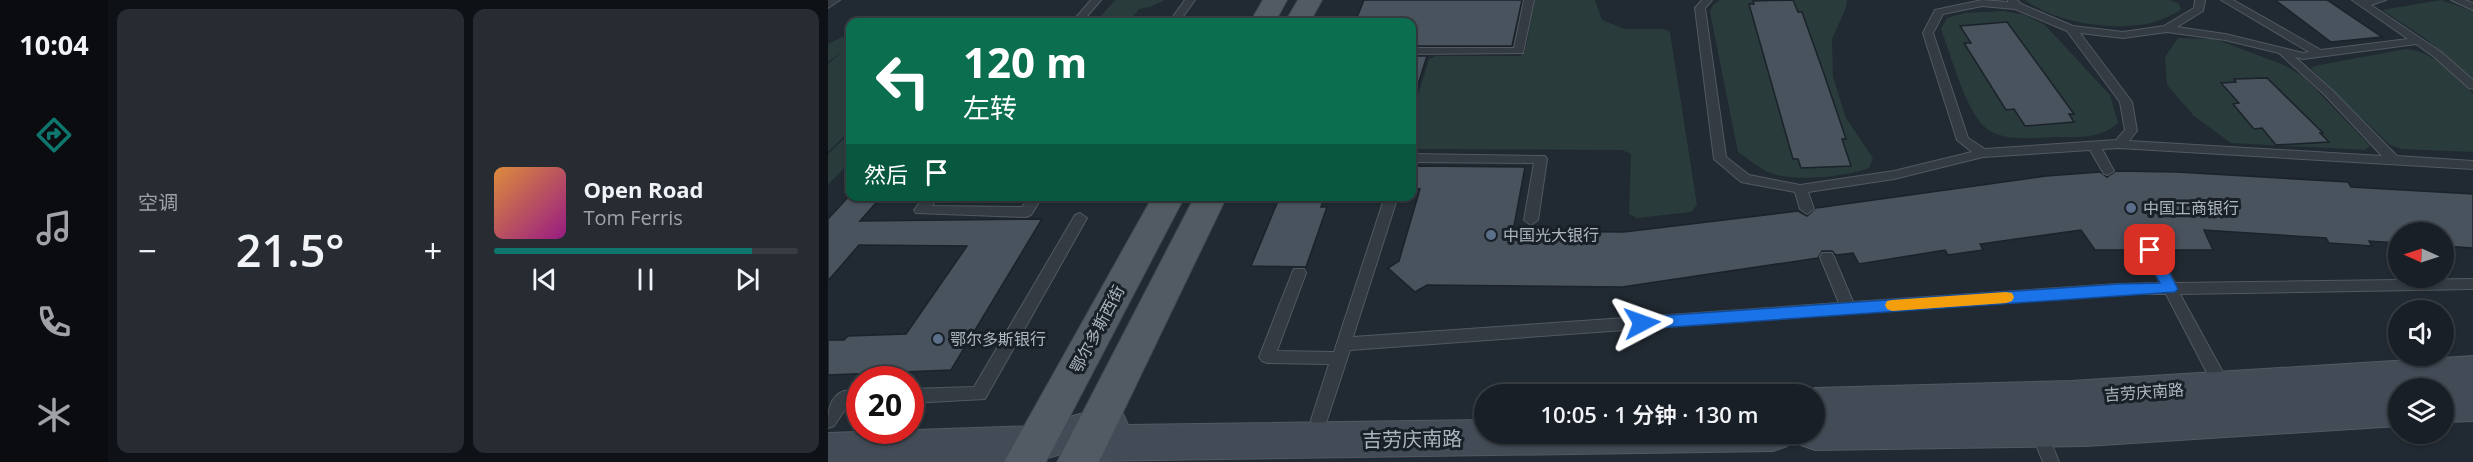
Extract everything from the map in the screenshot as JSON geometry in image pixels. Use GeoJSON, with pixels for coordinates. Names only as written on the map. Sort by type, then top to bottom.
{"type":"FeatureCollection","features":[{"type":"Feature","properties":{"kind":"main road"},"geometry":{"type":"LineString","coordinates":[[1265,18],[1275,0]]}},
{"type":"Feature","properties":{"kind":"main road"},"geometry":{"type":"LineString","coordinates":[[1300,18],[1310,0]]}},
{"type":"Feature","properties":{"kind":"main road","name":"鄂尔多斯西街"},"geometry":{"type":"LineString","coordinates":[[1030,453],[1166,201]]}},
{"type":"Feature","properties":{"kind":"main road"},"geometry":{"type":"LineString","coordinates":[[828,451],[1030,453],[1087,444],[1208,201]]}},
{"type":"Feature","properties":{"kind":"main road","name":"吉劳庆南路"},"geometry":{"type":"LineString","coordinates":[[1825,405],[2071,397],[2473,372]]}},
{"type":"Feature","properties":{"kind":"main road"},"geometry":{"type":"LineString","coordinates":[[2454,405],[2473,404]]}},
{"type":"Feature","properties":{"kind":"main road","name":"吉劳庆南路"},"geometry":{"type":"LineString","coordinates":[[1825,434],[2045,446],[2086,429],[2388,410]]}},
{"type":"Feature","properties":{"kind":"main road","name":"吉劳庆南路"},"geometry":{"type":"LineString","coordinates":[[1087,444],[1319,420],[1474,415]]}},
{"type":"Feature","properties":{"kind":"main road","name":"吉劳庆南路"},"geometry":{"type":"LineString","coordinates":[[1087,444],[1474,438]]}},
{"type":"Feature","properties":{"kind":"lane"},"geometry":{"type":"LineString","coordinates":[[828,5],[835,0]]}},
{"type":"Feature","properties":{"kind":"lane"},"geometry":{"type":"LineString","coordinates":[[1080,18],[1096,0]]}},
{"type":"Feature","properties":{"kind":"lane"},"geometry":{"type":"LineString","coordinates":[[1177,18],[1190,0]]}},
{"type":"Feature","properties":{"kind":"lane"},"geometry":{"type":"LineString","coordinates":[[1416,51],[1519,51],[1529,0]]}},
{"type":"Feature","properties":{"kind":"lane"},"geometry":{"type":"LineString","coordinates":[[1707,0],[1700,8],[1720,159],[1746,179],[1800,189],[1894,175],[1983,153],[2118,144],[2473,165]]}},
{"type":"Feature","properties":{"kind":"lane"},"geometry":{"type":"LineString","coordinates":[[2167,29],[2199,9],[2200,0]]}},
{"type":"Feature","properties":{"kind":"lane"},"geometry":{"type":"LineString","coordinates":[[2226,0],[2322,55]]}},
{"type":"Feature","properties":{"kind":"lane"},"geometry":{"type":"LineString","coordinates":[[2359,2],[2381,0]]}},
{"type":"Feature","properties":{"kind":"lane"},"geometry":{"type":"LineString","coordinates":[[2456,0],[2473,7]]}},
{"type":"Feature","properties":{"kind":"lane"},"geometry":{"type":"LineString","coordinates":[[2359,2],[2437,54],[2473,86]]}},
{"type":"Feature","properties":{"kind":"lane"},"geometry":{"type":"LineString","coordinates":[[1983,153],[1963,140],[1928,33],[1939,12],[1982,3],[2013,3],[2071,29],[2123,35],[2167,29],[2225,37],[2303,56],[2417,41]]}},
{"type":"Feature","properties":{"kind":"lane"},"geometry":{"type":"LineString","coordinates":[[2071,29],[2126,102],[2131,131],[2118,144]]}},
{"type":"Feature","properties":{"kind":"lane"},"geometry":{"type":"LineString","coordinates":[[2282,51],[2328,93],[2394,160]]}},
{"type":"Feature","properties":{"kind":"lane"},"geometry":{"type":"LineString","coordinates":[[2094,146],[2108,171]]}},
{"type":"Feature","properties":{"kind":"lane"},"geometry":{"type":"LineString","coordinates":[[1416,158],[1541,159],[1531,220]]}},
{"type":"Feature","properties":{"kind":"lane"},"geometry":{"type":"LineString","coordinates":[[1800,189],[1807,209]]}},
{"type":"Feature","properties":{"kind":"lane"},"geometry":{"type":"LineString","coordinates":[[928,201],[921,210],[1026,212],[1034,201]]}},
{"type":"Feature","properties":{"kind":"lane"},"geometry":{"type":"LineString","coordinates":[[1319,420],[1390,201]]}},
{"type":"Feature","properties":{"kind":"lane"},"geometry":{"type":"LineString","coordinates":[[924,396],[979,394],[1080,218]]}},
{"type":"Feature","properties":{"kind":"lane"},"geometry":{"type":"LineString","coordinates":[[2150,250],[2223,387]]}},
{"type":"Feature","properties":{"kind":"lane"},"geometry":{"type":"LineString","coordinates":[[1827,257],[1848,308]]}},
{"type":"Feature","properties":{"kind":"lane"},"geometry":{"type":"LineString","coordinates":[[1299,273],[1267,357],[1848,308],[2118,289],[2473,284]]}},
{"type":"Feature","properties":{"kind":"lane"},"geometry":{"type":"LineString","coordinates":[[828,421],[846,398]]}},
{"type":"Feature","properties":{"kind":"shaded area"},"geometry":{"type":"Polygon","coordinates":[[[1115,0],[1165,0],[1139,9],[1132,18],[1099,18],[1115,0]]]}},
{"type":"Feature","properties":{"kind":"shaded area"},"geometry":{"type":"Polygon","coordinates":[[[1535,0],[1595,0],[1602,20],[1625,29],[1664,29],[1670,32],[1697,205],[1691,212],[1637,218],[1629,214],[1631,154],[1622,150],[1416,149],[1416,102],[1429,59],[1436,56],[1520,56],[1525,52],[1535,0]]]}},
{"type":"Feature","properties":{"kind":"shaded area"},"geometry":{"type":"Polygon","coordinates":[[[1720,0],[1847,0],[1846,8],[1832,39],[1833,77],[1846,118],[1873,158],[1869,168],[1834,176],[1805,178],[1780,176],[1770,173],[1738,152],[1710,12],[1712,6],[1720,0]]]}},
{"type":"Feature","properties":{"kind":"shaded area"},"geometry":{"type":"Polygon","coordinates":[[[2025,0],[2170,0],[2179,4],[2181,9],[2155,22],[2116,26],[2068,20],[2025,0]]]}},
{"type":"Feature","properties":{"kind":"shaded area"},"geometry":{"type":"Polygon","coordinates":[[[2441,0],[2473,11],[2473,79],[2426,39],[2382,10],[2441,0]]]}},
{"type":"Feature","properties":{"kind":"shaded area"},"geometry":{"type":"Polygon","coordinates":[[[2003,11],[2026,15],[2045,25],[2110,95],[2118,123],[2105,132],[2090,136],[2023,138],[2006,137],[1990,131],[1982,124],[1967,100],[1941,29],[1947,18],[1964,13],[2003,11]]]}},
{"type":"Feature","properties":{"kind":"shaded area"},"geometry":{"type":"Polygon","coordinates":[[[846,35],[846,134],[828,152],[828,64],[842,52],[828,62],[828,44],[846,35]]]}},
{"type":"Feature","properties":{"kind":"shaded area"},"geometry":{"type":"Polygon","coordinates":[[[2178,38],[2215,39],[2284,65],[2304,77],[2370,146],[2365,150],[2231,143],[2194,116],[2167,85],[2165,57],[2178,38]]]}},
{"type":"Feature","properties":{"kind":"shaded area"},"geometry":{"type":"Polygon","coordinates":[[[2405,49],[2415,50],[2434,59],[2473,93],[2473,152],[2401,149],[2390,145],[2311,69],[2314,66],[2405,49]]]}},
{"type":"Feature","properties":{"kind":"shaded area"},"geometry":{"type":"Polygon","coordinates":[[[846,137],[846,166],[828,185],[828,154],[846,137]]]}},
{"type":"Feature","properties":{"kind":"shaded area"},"geometry":{"type":"Polygon","coordinates":[[[953,201],[1013,201],[1009,203],[954,203],[953,201]]]}},
{"type":"Feature","properties":{"kind":"building"},"geometry":{"type":"Polygon","coordinates":[[[1364,0],[1522,0],[1512,46],[1416,46],[1416,18],[1357,18],[1364,0]]]}},
{"type":"Feature","properties":{"kind":"building"},"geometry":{"type":"Polygon","coordinates":[[[1793,0],[1798,12],[1802,12],[1824,74],[1846,139],[1842,139],[1851,166],[1801,168],[1798,159],[1793,159],[1749,4],[1754,4],[1753,1],[1793,0]]]}},
{"type":"Feature","properties":{"kind":"building"},"geometry":{"type":"Polygon","coordinates":[[[2275,0],[2327,0],[2382,37],[2331,42],[2275,0]]]}},
{"type":"Feature","properties":{"kind":"building"},"geometry":{"type":"Polygon","coordinates":[[[2007,22],[2074,114],[2069,114],[2074,122],[2025,126],[2014,109],[2006,110],[1964,43],[1971,43],[1960,26],[2007,22]]]}},
{"type":"Feature","properties":{"kind":"building"},"geometry":{"type":"Polygon","coordinates":[[[1416,56],[1427,56],[1416,91],[1416,56]]]}},
{"type":"Feature","properties":{"kind":"building"},"geometry":{"type":"Polygon","coordinates":[[[2267,78],[2323,133],[2320,133],[2329,142],[2276,145],[2262,128],[2254,129],[2233,104],[2239,103],[2221,83],[2236,82],[2234,79],[2267,78]]]}},
{"type":"Feature","properties":{"kind":"building"},"geometry":{"type":"Polygon","coordinates":[[[1416,166],[1525,167],[1513,231],[1624,232],[1798,211],[1807,216],[1816,208],[2046,176],[2100,172],[2107,177],[2116,171],[2177,172],[2348,182],[2351,187],[2473,194],[2473,248],[2454,247],[2454,222],[2388,222],[2388,242],[2369,241],[2372,246],[2329,243],[2326,238],[2204,230],[2213,250],[2160,250],[2157,245],[2150,243],[2141,250],[2095,250],[2081,230],[1980,244],[1983,250],[1948,255],[1945,250],[1859,264],[1853,253],[1836,255],[1832,251],[1822,251],[1818,258],[1622,287],[1427,285],[1415,292],[1388,268],[1399,261],[1420,189],[1416,188],[1416,166]]]}},
{"type":"Feature","properties":{"kind":"building"},"geometry":{"type":"Polygon","coordinates":[[[846,199],[878,201],[860,221],[1042,219],[951,370],[924,371],[924,366],[846,366],[846,374],[828,375],[828,340],[844,340],[848,336],[906,334],[967,246],[859,245],[828,281],[828,219],[846,199]]]}},
{"type":"Feature","properties":{"kind":"building"},"geometry":{"type":"Polygon","coordinates":[[[1278,201],[1323,201],[1321,207],[1327,207],[1306,267],[1251,266],[1278,201]]]}},
{"type":"Feature","properties":{"kind":"slow traffic"},"geometry":{"type":"LineString","coordinates":[[1892,305],[2006,297]]}},
{"type":"Feature","properties":{"kind":"place","name":"中国工商银行"},"geometry":{"type":"Point","coordinates":[2131,208]}},
{"type":"Feature","properties":{"kind":"place","name":"中国光大银行"},"geometry":{"type":"Point","coordinates":[1491,235]}},
{"type":"Feature","properties":{"kind":"place","name":"鄂尔多斯银行"},"geometry":{"type":"Point","coordinates":[938,339]}},
{"type":"Feature","properties":{"kind":"route"},"geometry":{"type":"LineString","coordinates":[[1642,323],[2118,289],[2170,289],[2150,250]]}}]}
